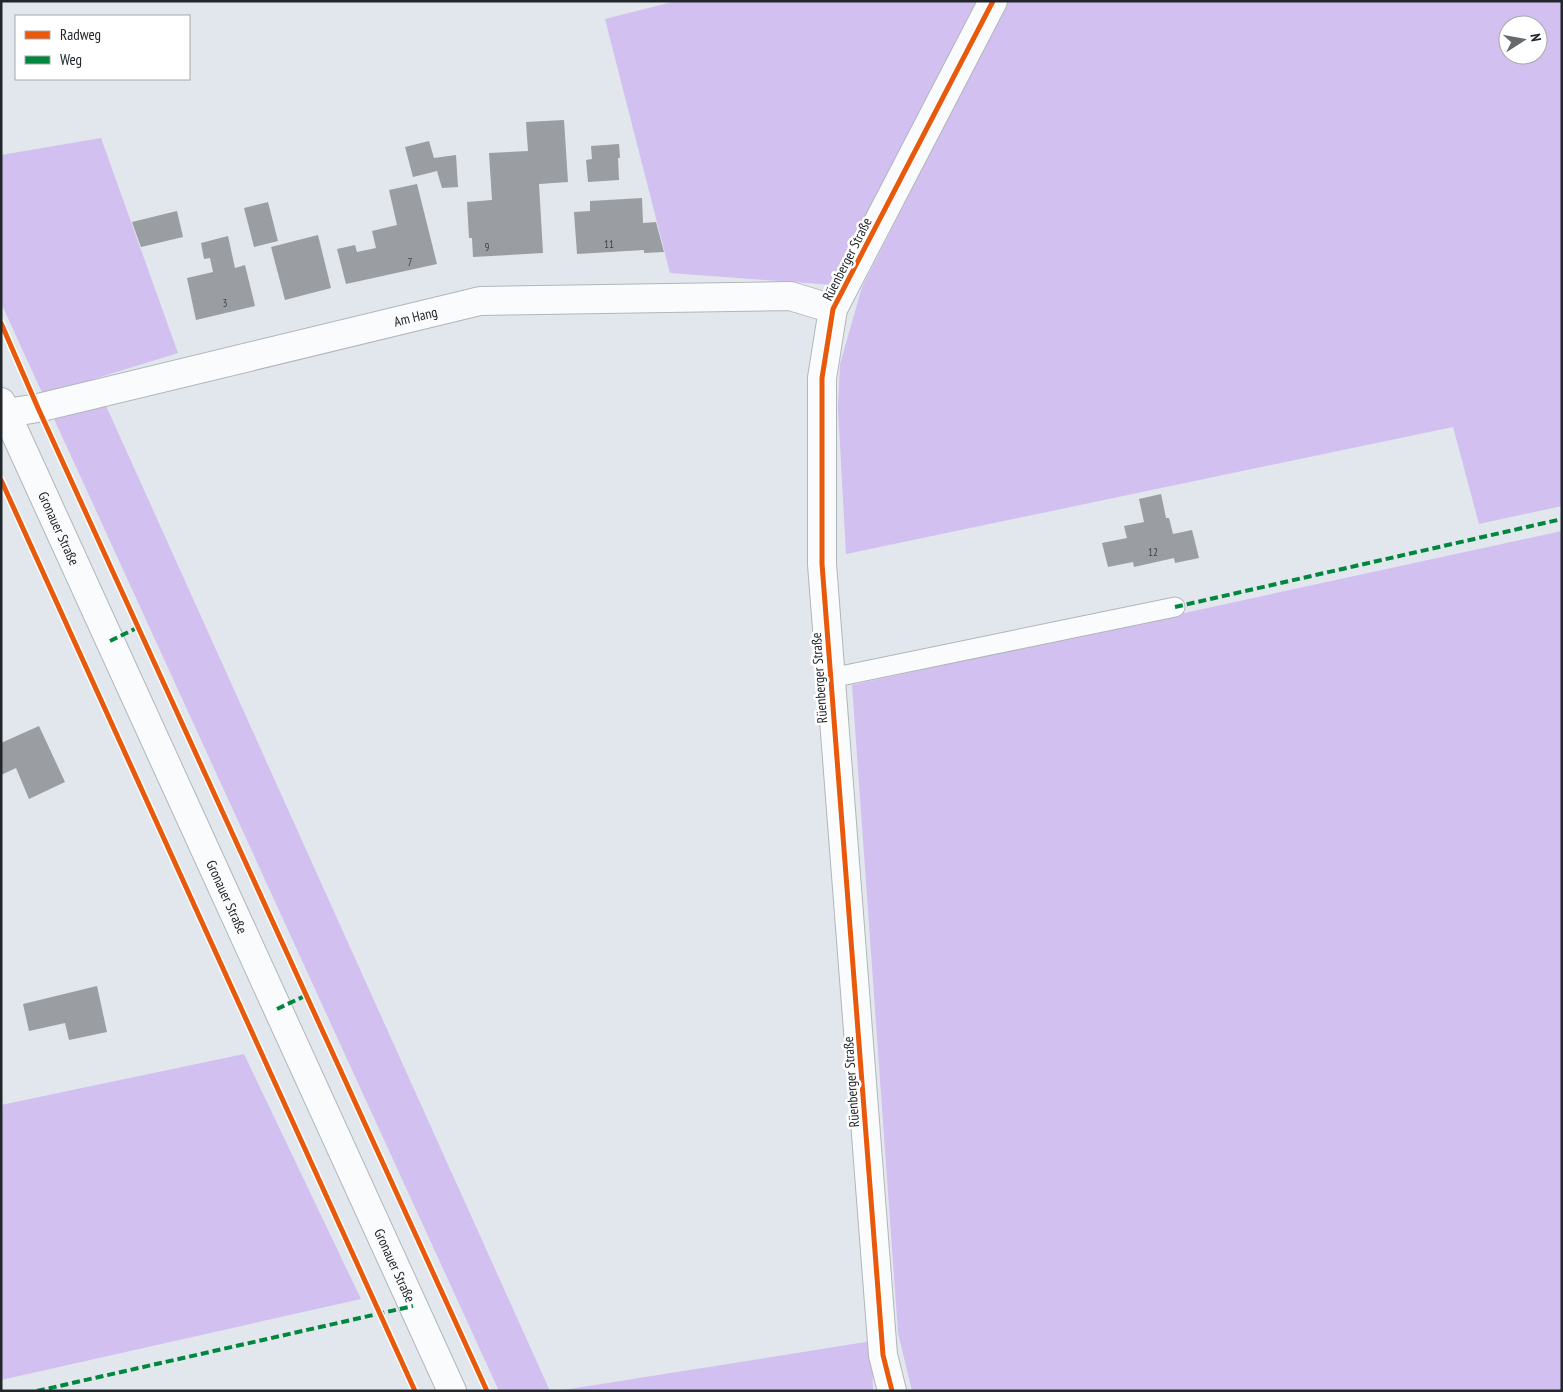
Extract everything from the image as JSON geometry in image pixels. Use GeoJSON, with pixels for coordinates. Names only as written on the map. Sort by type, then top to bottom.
{"type":"FeatureCollection","features":[{"type":"Feature","properties":{"kind":"street","name":"Rüenberger Straße"},"geometry":{"type":"LineString","coordinates":[[892,1391],[882,1355],[822,564],[822,378],[833,309],[993,1]]}},
{"type":"Feature","properties":{"kind":"street","name":"Am Hang"},"geometry":{"type":"LineString","coordinates":[[3,410],[38,408],[480,300],[790,296],[833,309]]}},
{"type":"Feature","properties":{"kind":"street","name":"Gronauer Straße"},"geometry":{"type":"LineString","coordinates":[[3,410],[452,1391]]}},
{"type":"Feature","properties":{"kind":"lane"},"geometry":{"type":"LineString","coordinates":[[831,678],[1175,608]]}},
{"type":"Feature","properties":{"kind":"shaded area"},"geometry":{"type":"Polygon","coordinates":[[[676,1],[981,1],[833,285],[670,273],[605,19],[676,1]]]}},
{"type":"Feature","properties":{"kind":"shaded area"},"geometry":{"type":"Polygon","coordinates":[[[1008,1],[1562,1],[1562,506],[1479,524],[1453,427],[846,554],[838,408],[840,364],[862,287],[1008,1]]]}},
{"type":"Feature","properties":{"kind":"shaded area"},"geometry":{"type":"Polygon","coordinates":[[[101,138],[178,353],[94,379],[550,1391],[499,1391],[1,303],[1,155],[101,138]]]}},
{"type":"Feature","properties":{"kind":"shaded area"},"geometry":{"type":"Polygon","coordinates":[[[1562,531],[1562,1391],[912,1391],[898,1333],[852,685],[1562,531]]]}},
{"type":"Feature","properties":{"kind":"shaded area"},"geometry":{"type":"Polygon","coordinates":[[[244,1054],[361,1299],[1,1380],[1,1105],[244,1054]]]}},
{"type":"Feature","properties":{"kind":"shaded area"},"geometry":{"type":"Polygon","coordinates":[[[872,1341],[873,1391],[557,1391],[872,1341]]]}},
{"type":"Feature","properties":{"kind":"building"},"geometry":{"type":"Polygon","coordinates":[[[564,120],[568,182],[539,184],[543,253],[473,257],[472,238],[469,238],[467,202],[492,200],[489,153],[528,151],[526,122],[564,120]]]}},
{"type":"Feature","properties":{"kind":"building"},"geometry":{"type":"Polygon","coordinates":[[[429,141],[434,158],[456,155],[458,187],[442,188],[437,171],[413,177],[405,147],[429,141]]]}},
{"type":"Feature","properties":{"kind":"building"},"geometry":{"type":"Polygon","coordinates":[[[619,144],[619,180],[588,182],[586,160],[592,159],[591,146],[619,144]]]}},
{"type":"Feature","properties":{"kind":"building"},"geometry":{"type":"Polygon","coordinates":[[[417,184],[437,264],[346,284],[337,249],[355,245],[357,252],[376,248],[372,231],[397,225],[389,190],[417,184]]]}},
{"type":"Feature","properties":{"kind":"building"},"geometry":{"type":"Polygon","coordinates":[[[642,198],[643,223],[656,222],[664,252],[644,253],[644,250],[577,254],[574,212],[590,211],[590,201],[642,198]]]}},
{"type":"Feature","properties":{"kind":"building"},"geometry":{"type":"Polygon","coordinates":[[[268,202],[278,241],[254,247],[244,208],[268,202]]]}},
{"type":"Feature","properties":{"kind":"building"},"geometry":{"type":"Polygon","coordinates":[[[177,211],[183,237],[141,247],[132,222],[177,211]]]}},
{"type":"Feature","properties":{"kind":"building"},"geometry":{"type":"Polygon","coordinates":[[[318,235],[331,288],[285,300],[271,247],[318,235]]]}},
{"type":"Feature","properties":{"kind":"building"},"geometry":{"type":"Polygon","coordinates":[[[228,236],[235,268],[245,265],[255,306],[196,320],[187,278],[213,272],[210,258],[204,259],[201,243],[228,236]]]}},
{"type":"Feature","properties":{"kind":"building"},"geometry":{"type":"Polygon","coordinates":[[[1161,494],[1166,518],[1169,518],[1173,534],[1192,530],[1199,558],[1175,563],[1174,558],[1134,567],[1133,562],[1108,567],[1102,543],[1127,538],[1124,526],[1144,522],[1139,499],[1161,494]]]}},
{"type":"Feature","properties":{"kind":"building"},"geometry":{"type":"Polygon","coordinates":[[[39,726],[65,782],[29,799],[16,768],[1,775],[1,743],[39,726]]]}},
{"type":"Feature","properties":{"kind":"building"},"geometry":{"type":"Polygon","coordinates":[[[97,986],[107,1032],[69,1040],[65,1023],[29,1031],[23,1004],[97,986]]]}},
{"type":"Feature","properties":{"kind":"marked path"},"geometry":{"type":"LineString","coordinates":[[1175,607],[1562,519]]}},
{"type":"Feature","properties":{"kind":"marked path"},"geometry":{"type":"LineString","coordinates":[[110,641],[139,627]]}},
{"type":"Feature","properties":{"kind":"marked path"},"geometry":{"type":"LineString","coordinates":[[277,1009],[307,995]]}},
{"type":"Feature","properties":{"kind":"marked path"},"geometry":{"type":"LineString","coordinates":[[37,1391],[413,1306]]}},
{"type":"Feature","properties":{"kind":"cycle path"},"geometry":{"type":"LineString","coordinates":[[892,1391],[883,1355],[822,564],[822,378],[833,309],[993,1]]}},
{"type":"Feature","properties":{"kind":"cycle path"},"geometry":{"type":"LineString","coordinates":[[1,323],[38,408],[487,1391]]}},
{"type":"Feature","properties":{"kind":"cycle path"},"geometry":{"type":"LineString","coordinates":[[1,480],[415,1391]]}}]}
